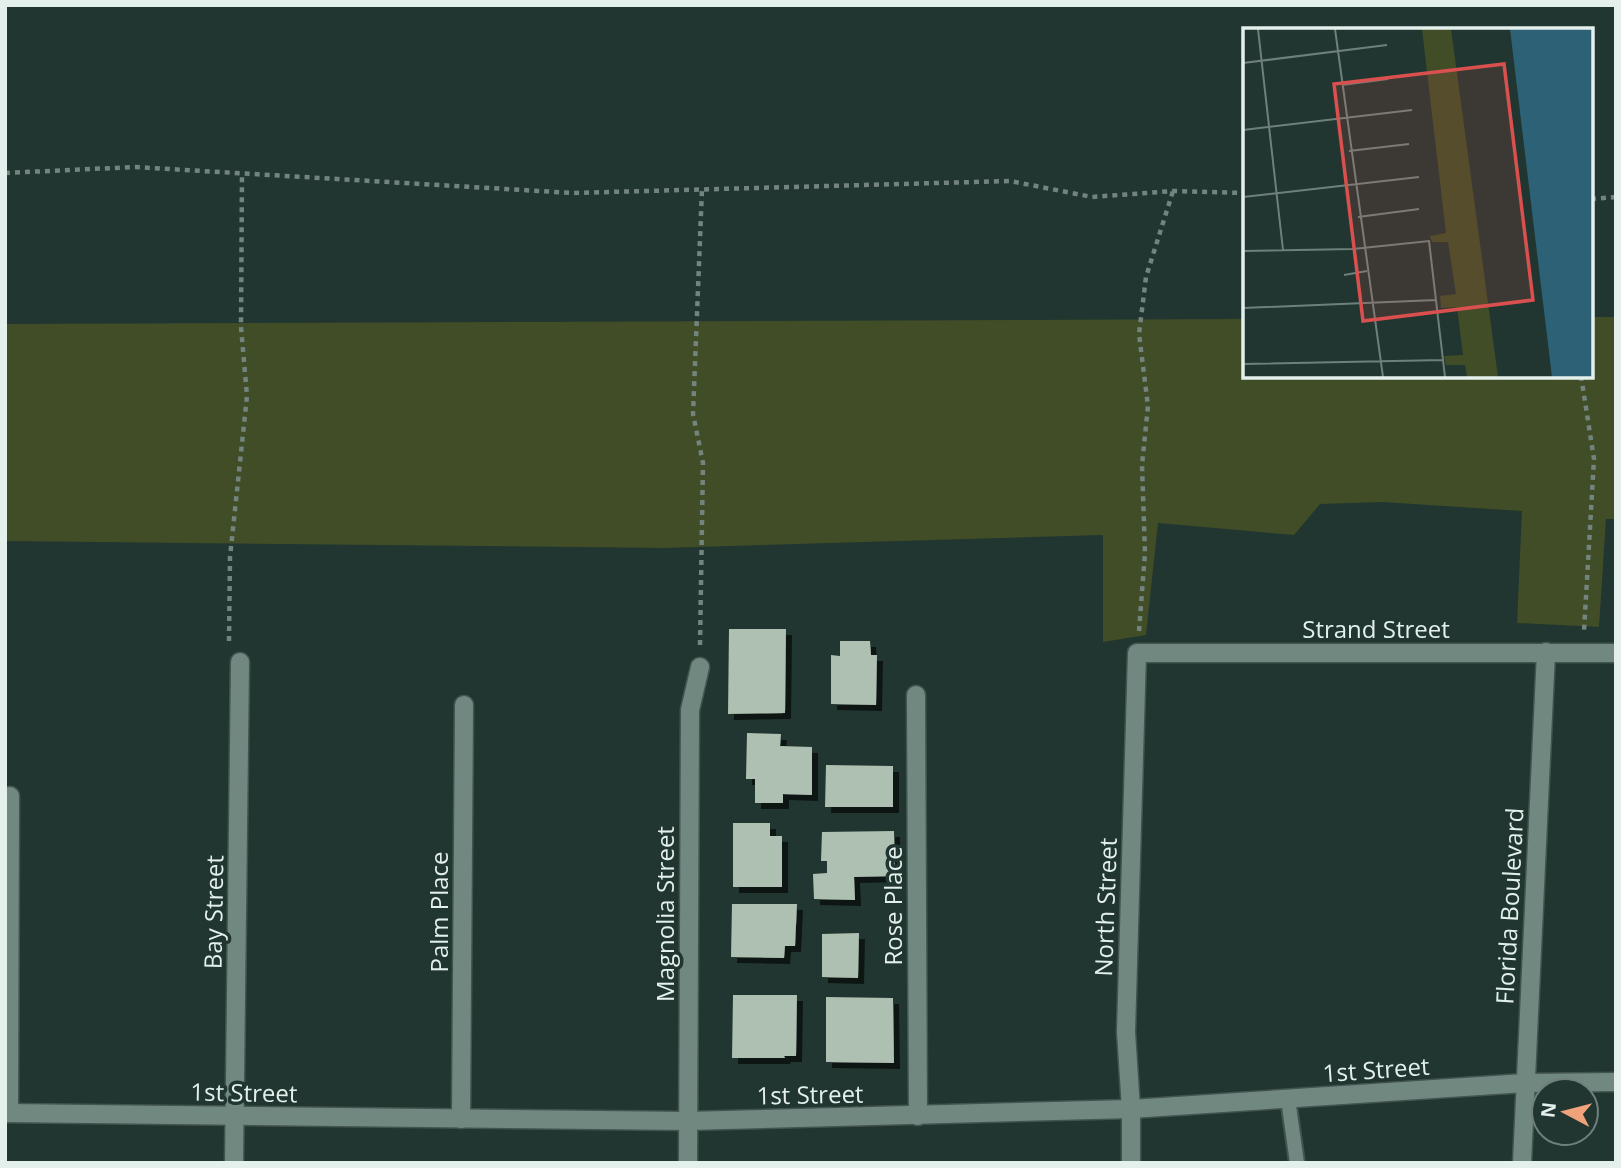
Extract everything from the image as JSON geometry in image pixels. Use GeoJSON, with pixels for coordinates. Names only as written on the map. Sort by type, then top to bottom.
{"type":"FeatureCollection","features":[{"type":"Feature","properties":{"kind":"street","name":"Florida Boulevard"},"geometry":{"type":"LineString","coordinates":[[1522,1163],[1546,652]]}},
{"type":"Feature","properties":{"kind":"street","name":"Strand Street"},"geometry":{"type":"LineString","coordinates":[[1137,653],[1616,653]]}},
{"type":"Feature","properties":{"kind":"street","name":"North Street"},"geometry":{"type":"LineString","coordinates":[[1131,1163],[1126,1032],[1137,653]]}},
{"type":"Feature","properties":{"kind":"street","name":"Bay Street"},"geometry":{"type":"LineString","coordinates":[[234,1163],[240,662]]}},
{"type":"Feature","properties":{"kind":"street","name":"Magnolia Street"},"geometry":{"type":"LineString","coordinates":[[688,1163],[690,710],[700,667]]}},
{"type":"Feature","properties":{"kind":"street","name":"Rose Place"},"geometry":{"type":"LineString","coordinates":[[916,695],[918,1116]]}},
{"type":"Feature","properties":{"kind":"street","name":"Palm Place"},"geometry":{"type":"LineString","coordinates":[[461,1119],[464,705]]}},
{"type":"Feature","properties":{"kind":"street"},"geometry":{"type":"LineString","coordinates":[[7,1112],[10,796]]}},
{"type":"Feature","properties":{"kind":"street","name":"1st Street"},"geometry":{"type":"LineString","coordinates":[[7,1112],[688,1121],[1131,1109],[1525,1083],[1616,1082]]}},
{"type":"Feature","properties":{"kind":"lane"},"geometry":{"type":"LineString","coordinates":[[1288,1099],[1297,1163]]}},
{"type":"Feature","properties":{"kind":"path"},"geometry":{"type":"LineString","coordinates":[[5,173],[135,167],[573,193],[1010,181],[1093,197],[1173,191],[1243,193]]}},
{"type":"Feature","properties":{"kind":"path"},"geometry":{"type":"LineString","coordinates":[[240,662],[229,662],[230,557],[247,396],[241,327],[242,173]]}},
{"type":"Feature","properties":{"kind":"path"},"geometry":{"type":"LineString","coordinates":[[700,667],[703,463],[693,414],[702,189]]}},
{"type":"Feature","properties":{"kind":"path"},"geometry":{"type":"LineString","coordinates":[[1137,653],[1145,553],[1142,465],[1148,406],[1139,334],[1146,277],[1173,191]]}},
{"type":"Feature","properties":{"kind":"path"},"geometry":{"type":"LineString","coordinates":[[1593,199],[1616,197]]}},
{"type":"Feature","properties":{"kind":"path"},"geometry":{"type":"LineString","coordinates":[[1581,378],[1594,459],[1583,653]]}},
{"type":"Feature","properties":{"kind":"green space"},"geometry":{"type":"Polygon","coordinates":[[[1593,317],[1616,317],[1616,519],[1606,519],[1599,627],[1517,623],[1522,511],[1382,502],[1320,504],[1294,535],[1158,523],[1146,635],[1103,642],[1103,535],[664,548],[5,541],[5,324],[1243,319],[1243,378],[1593,378],[1593,317]]]}},
{"type":"Feature","properties":{"kind":"building"},"geometry":{"type":"Polygon","coordinates":[[[729,629],[786,629],[785,713],[728,714],[729,629]]]}},
{"type":"Feature","properties":{"kind":"building"},"geometry":{"type":"Polygon","coordinates":[[[840,641],[870,641],[871,655],[877,655],[876,705],[831,704],[831,655],[840,656],[840,641]]]}},
{"type":"Feature","properties":{"kind":"building"},"geometry":{"type":"Polygon","coordinates":[[[747,733],[781,734],[780,746],[812,747],[812,795],[783,794],[783,803],[755,803],[755,779],[746,779],[747,733]]]}},
{"type":"Feature","properties":{"kind":"building"},"geometry":{"type":"Polygon","coordinates":[[[826,765],[893,766],[893,807],[825,807],[826,765]]]}},
{"type":"Feature","properties":{"kind":"building"},"geometry":{"type":"Polygon","coordinates":[[[733,823],[770,823],[770,836],[782,836],[782,887],[733,887],[733,823]]]}},
{"type":"Feature","properties":{"kind":"building"},"geometry":{"type":"Polygon","coordinates":[[[894,831],[895,876],[854,877],[855,900],[814,899],[813,874],[827,873],[827,861],[821,861],[822,832],[894,831]]]}},
{"type":"Feature","properties":{"kind":"building"},"geometry":{"type":"Polygon","coordinates":[[[732,904],[797,904],[795,946],[785,946],[784,958],[731,957],[732,904]]]}},
{"type":"Feature","properties":{"kind":"building"},"geometry":{"type":"Polygon","coordinates":[[[859,933],[858,978],[822,977],[822,934],[859,933]]]}},
{"type":"Feature","properties":{"kind":"building"},"geometry":{"type":"Polygon","coordinates":[[[733,995],[797,995],[796,1056],[732,1058],[733,995]]]}},
{"type":"Feature","properties":{"kind":"building"},"geometry":{"type":"Polygon","coordinates":[[[826,997],[893,998],[894,1063],[826,1062],[826,997]]]}}]}
